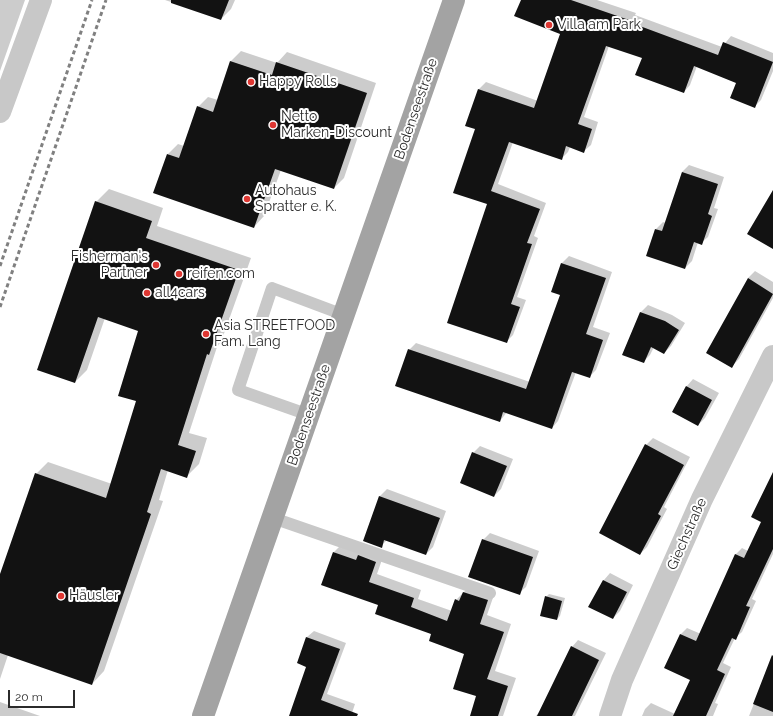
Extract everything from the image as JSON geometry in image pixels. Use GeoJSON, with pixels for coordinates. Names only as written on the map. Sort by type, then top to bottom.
{"type":"FeatureCollection","features":[{"type":"Feature","properties":{"kind":"main road","name":"Bodenseestraße"},"geometry":{"type":"LineString","coordinates":[[203,716],[454,0]]}},
{"type":"Feature","properties":{"kind":"street"},"geometry":{"type":"LineString","coordinates":[[0,112],[41,0]]}},
{"type":"Feature","properties":{"kind":"street","name":"Giechstraße"},"geometry":{"type":"LineString","coordinates":[[610,716],[622,680],[702,499],[773,356]]}},
{"type":"Feature","properties":{"kind":"lane"},"geometry":{"type":"LineString","coordinates":[[309,415],[238,390],[272,288],[344,315]]}},
{"type":"Feature","properties":{"kind":"lane"},"geometry":{"type":"LineString","coordinates":[[273,518],[490,593]]}},
{"type":"Feature","properties":{"kind":"building"},"geometry":{"type":"Polygon","coordinates":[[[171,0],[229,0],[221,20],[171,3],[171,0]]]}},
{"type":"Feature","properties":{"kind":"building"},"geometry":{"type":"Polygon","coordinates":[[[521,0],[571,0],[629,20],[629,22],[718,55],[723,42],[773,62],[755,108],[730,98],[736,83],[694,66],[684,93],[635,75],[642,58],[606,46],[578,124],[592,129],[584,153],[566,146],[562,160],[509,142],[491,191],[540,209],[527,243],[532,244],[511,304],[520,307],[507,343],[447,323],[487,204],[453,193],[475,129],[465,126],[478,89],[534,108],[560,34],[514,16],[521,0]]]}},
{"type":"Feature","properties":{"kind":"building","name":"Netto Marken-Discount"},"geometry":{"type":"Polygon","coordinates":[[[230,61],[272,75],[276,62],[367,93],[334,189],[275,169],[254,228],[153,193],[167,154],[179,158],[197,106],[213,112],[230,61]]]}},
{"type":"Feature","properties":{"kind":"building"},"geometry":{"type":"Polygon","coordinates":[[[682,172],[718,184],[708,214],[712,216],[702,245],[694,242],[685,269],[646,256],[655,229],[662,231],[682,172]]]}},
{"type":"Feature","properties":{"kind":"building"},"geometry":{"type":"Polygon","coordinates":[[[773,190],[773,249],[747,234],[773,190]]]}},
{"type":"Feature","properties":{"kind":"building"},"geometry":{"type":"Polygon","coordinates":[[[95,201],[152,221],[146,238],[239,270],[209,355],[207,354],[178,445],[196,451],[187,478],[161,469],[147,512],[151,514],[92,685],[0,653],[0,574],[35,473],[106,498],[136,401],[118,396],[138,331],[98,317],[75,383],[37,370],[95,201]]]}},
{"type":"Feature","properties":{"kind":"building"},"geometry":{"type":"Polygon","coordinates":[[[561,263],[606,278],[586,334],[603,340],[590,378],[572,372],[552,429],[503,412],[500,422],[395,386],[408,349],[526,389],[560,295],[551,292],[561,263]]]}},
{"type":"Feature","properties":{"kind":"building"},"geometry":{"type":"Polygon","coordinates":[[[748,278],[773,294],[732,368],[706,353],[748,278]]]}},
{"type":"Feature","properties":{"kind":"building"},"geometry":{"type":"Polygon","coordinates":[[[640,312],[665,321],[679,330],[664,354],[651,347],[644,363],[622,355],[640,312]]]}},
{"type":"Feature","properties":{"kind":"building"},"geometry":{"type":"Polygon","coordinates":[[[686,386],[712,400],[698,426],[672,412],[686,386]]]}},
{"type":"Feature","properties":{"kind":"building"},"geometry":{"type":"Polygon","coordinates":[[[645,444],[684,465],[658,514],[661,516],[640,555],[599,533],[645,444]]]}},
{"type":"Feature","properties":{"kind":"building"},"geometry":{"type":"Polygon","coordinates":[[[472,452],[507,466],[494,497],[460,483],[472,452]]]}},
{"type":"Feature","properties":{"kind":"building"},"geometry":{"type":"Polygon","coordinates":[[[773,472],[773,549],[746,606],[750,607],[736,640],[732,638],[717,670],[725,674],[706,716],[673,716],[690,680],[664,668],[680,634],[696,641],[735,554],[744,558],[761,522],[751,517],[773,472]]]}},
{"type":"Feature","properties":{"kind":"building"},"geometry":{"type":"Polygon","coordinates":[[[379,496],[440,518],[426,555],[384,540],[382,548],[363,541],[379,496]]]}},
{"type":"Feature","properties":{"kind":"building"},"geometry":{"type":"Polygon","coordinates":[[[482,539],[533,557],[520,595],[468,577],[482,539]]]}},
{"type":"Feature","properties":{"kind":"building"},"geometry":{"type":"Polygon","coordinates":[[[333,552],[356,560],[358,555],[376,562],[369,582],[414,598],[411,607],[447,621],[455,599],[459,601],[463,592],[488,600],[480,624],[504,632],[487,679],[508,686],[498,716],[470,716],[476,696],[453,689],[464,654],[429,641],[431,634],[375,614],[378,605],[321,585],[333,552]]]}},
{"type":"Feature","properties":{"kind":"building"},"geometry":{"type":"Polygon","coordinates":[[[603,580],[627,592],[613,619],[588,607],[603,580]]]}},
{"type":"Feature","properties":{"kind":"building"},"geometry":{"type":"Polygon","coordinates":[[[545,596],[562,601],[557,620],[540,616],[545,596]]]}},
{"type":"Feature","properties":{"kind":"building"},"geometry":{"type":"Polygon","coordinates":[[[306,637],[340,649],[321,700],[358,714],[357,716],[289,716],[306,667],[297,663],[306,637]]]}},
{"type":"Feature","properties":{"kind":"building"},"geometry":{"type":"Polygon","coordinates":[[[571,646],[599,660],[572,716],[537,716],[571,646]]]}},
{"type":"Feature","properties":{"kind":"building"},"geometry":{"type":"Polygon","coordinates":[[[772,655],[773,656],[773,712],[753,704],[772,655]]]}},
{"type":"Feature","properties":{"kind":"railway"},"geometry":{"type":"LineString","coordinates":[[0,266],[92,0]]}},
{"type":"Feature","properties":{"kind":"railway"},"geometry":{"type":"LineString","coordinates":[[0,307],[106,0]]}},
{"type":"Feature","properties":{"kind":"place","name":"Villa am Park"},"geometry":{"type":"Point","coordinates":[549,25]}},
{"type":"Feature","properties":{"kind":"place","name":"Happy Rolls"},"geometry":{"type":"Point","coordinates":[251,82]}},
{"type":"Feature","properties":{"kind":"place","name":"Netto Marken-Discount"},"geometry":{"type":"Point","coordinates":[273,125]}},
{"type":"Feature","properties":{"kind":"place","name":"Autohaus Spratter e. K."},"geometry":{"type":"Point","coordinates":[247,199]}},
{"type":"Feature","properties":{"kind":"place","name":"Fisherman's Partner"},"geometry":{"type":"Point","coordinates":[156,265]}},
{"type":"Feature","properties":{"kind":"place","name":"reifen.com"},"geometry":{"type":"Point","coordinates":[179,274]}},
{"type":"Feature","properties":{"kind":"place","name":"all4cars"},"geometry":{"type":"Point","coordinates":[147,293]}},
{"type":"Feature","properties":{"kind":"place","name":"Asia STREETFOOD Fam. Lang"},"geometry":{"type":"Point","coordinates":[206,334]}},
{"type":"Feature","properties":{"kind":"place","name":"Häusler"},"geometry":{"type":"Point","coordinates":[61,596]}}]}
